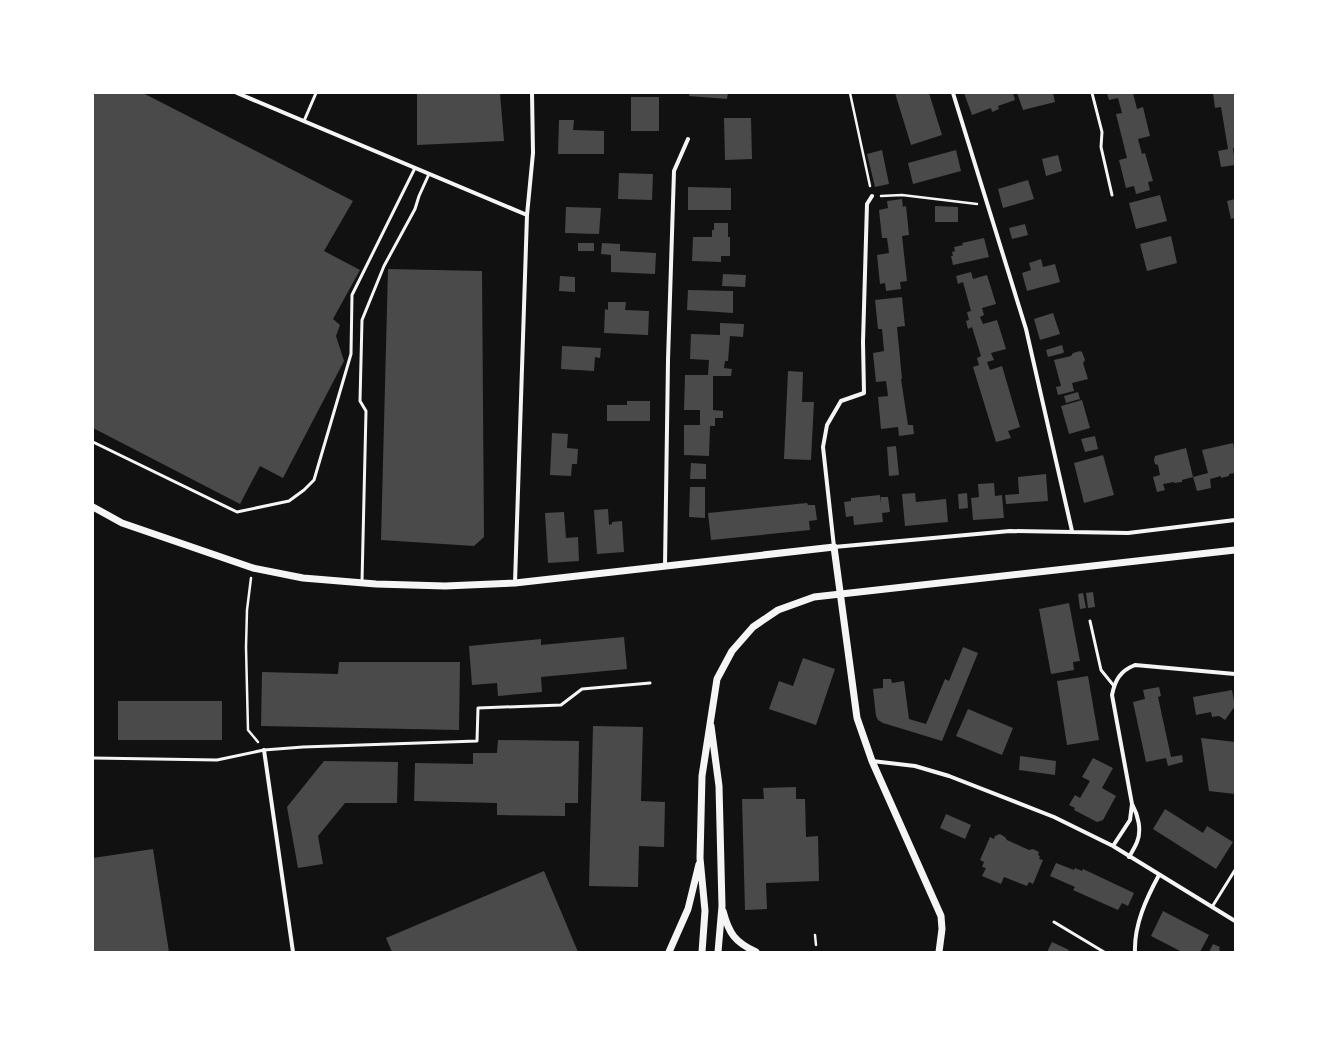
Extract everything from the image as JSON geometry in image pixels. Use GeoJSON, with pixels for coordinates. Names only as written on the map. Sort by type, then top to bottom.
{"type":"FeatureCollection","features":[{"type":"Feature","properties":{"kind":"street"},"geometry":{"type":"LineString","coordinates":[[237,93],[527,215]]}},
{"type":"Feature","properties":{"kind":"street"},"geometry":{"type":"LineString","coordinates":[[515,583],[527,215],[533,153],[532,93]]}},
{"type":"Feature","properties":{"kind":"street"},"geometry":{"type":"LineString","coordinates":[[953,93],[1026,329],[1072,531]]}},
{"type":"Feature","properties":{"kind":"street"},"geometry":{"type":"LineString","coordinates":[[665,566],[668,360],[674,171],[688,139]]}},
{"type":"Feature","properties":{"kind":"street"},"geometry":{"type":"LineString","coordinates":[[872,196],[867,204],[863,342],[864,393],[841,401],[827,425],[823,447],[834,547],[857,718],[872,761],[941,916],[942,929],[940,952]]}},
{"type":"Feature","properties":{"kind":"street"},"geometry":{"type":"LineString","coordinates":[[93,507],[122,523],[253,568],[303,578],[444,586],[515,583],[834,547],[1010,531],[1128,533],[1235,520]]}},
{"type":"Feature","properties":{"kind":"street"},"geometry":{"type":"LineString","coordinates":[[702,952],[705,911],[700,858],[702,776],[710,716],[717,679],[732,650],[753,627],[778,610],[814,596],[1235,550]]}},
{"type":"Feature","properties":{"kind":"street"},"geometry":{"type":"LineString","coordinates":[[1129,856],[1138,841],[1139,830],[1138,816],[1132,804],[1112,695],[1114,686],[1121,673],[1127,668],[1135,665],[1235,674]]}},
{"type":"Feature","properties":{"kind":"street"},"geometry":{"type":"LineString","coordinates":[[710,716],[719,786],[722,906],[718,952]]}},
{"type":"Feature","properties":{"kind":"street"},"geometry":{"type":"LineString","coordinates":[[264,750],[293,952]]}},
{"type":"Feature","properties":{"kind":"street"},"geometry":{"type":"LineString","coordinates":[[872,761],[916,766],[949,776],[1054,817],[1113,846],[1235,921]]}},
{"type":"Feature","properties":{"kind":"street"},"geometry":{"type":"LineString","coordinates":[[1113,846],[1130,820],[1132,804]]}},
{"type":"Feature","properties":{"kind":"street"},"geometry":{"type":"LineString","coordinates":[[669,952],[688,909],[700,858]]}},
{"type":"Feature","properties":{"kind":"street"},"geometry":{"type":"LineString","coordinates":[[1135,952],[1134,938],[1141,915],[1149,894],[1159,875]]}},
{"type":"Feature","properties":{"kind":"street"},"geometry":{"type":"LineString","coordinates":[[722,906],[726,924],[734,936],[742,945],[756,952]]}},
{"type":"Feature","properties":{"kind":"lane"},"geometry":{"type":"LineString","coordinates":[[304,121],[316,93]]}},
{"type":"Feature","properties":{"kind":"lane"},"geometry":{"type":"LineString","coordinates":[[1092,93],[1102,132],[1101,147],[1112,194]]}},
{"type":"Feature","properties":{"kind":"lane"},"geometry":{"type":"LineString","coordinates":[[93,442],[237,512],[289,501],[304,490],[314,480],[351,354],[352,295],[415,168]]}},
{"type":"Feature","properties":{"kind":"lane"},"geometry":{"type":"LineString","coordinates":[[362,582],[366,411],[360,401],[362,320],[384,266],[415,209],[429,174]]}},
{"type":"Feature","properties":{"kind":"lane"},"geometry":{"type":"LineString","coordinates":[[1090,621],[1101,670],[1114,686]]}},
{"type":"Feature","properties":{"kind":"lane"},"geometry":{"type":"LineString","coordinates":[[93,758],[217,760],[264,750],[303,747],[477,741],[478,708],[561,705],[582,689],[650,683]]}},
{"type":"Feature","properties":{"kind":"lane"},"geometry":{"type":"LineString","coordinates":[[1212,907],[1235,870]]}},
{"type":"Feature","properties":{"kind":"lane"},"geometry":{"type":"LineString","coordinates":[[1054,922],[1104,952]]}},
{"type":"Feature","properties":{"kind":"path"},"geometry":{"type":"LineString","coordinates":[[850,93],[872,196],[902,195],[988,206]]}},
{"type":"Feature","properties":{"kind":"path"},"geometry":{"type":"LineString","coordinates":[[253,568],[246,617],[248,730],[264,750]]}},
{"type":"Feature","properties":{"kind":"path"},"geometry":{"type":"LineString","coordinates":[[815,936],[816,945]]}},
{"type":"Feature","properties":{"kind":"building"},"geometry":{"type":"Polygon","coordinates":[[[93,93],[143,93],[353,201],[324,251],[360,270],[333,319],[340,325],[336,336],[344,361],[283,478],[260,466],[240,504],[93,428],[93,93]]]}},
{"type":"Feature","properties":{"kind":"building"},"geometry":{"type":"Polygon","coordinates":[[[417,93],[500,93],[504,141],[417,145],[417,93]]]}},
{"type":"Feature","properties":{"kind":"building"},"geometry":{"type":"Polygon","coordinates":[[[690,93],[728,93],[727,99],[689,96],[690,93]]]}},
{"type":"Feature","properties":{"kind":"building"},"geometry":{"type":"Polygon","coordinates":[[[895,93],[929,93],[942,135],[911,145],[895,93]]]}},
{"type":"Feature","properties":{"kind":"building"},"geometry":{"type":"Polygon","coordinates":[[[964,93],[1013,93],[1015,100],[998,106],[999,109],[992,112],[991,108],[972,115],[964,93]]]}},
{"type":"Feature","properties":{"kind":"building"},"geometry":{"type":"Polygon","coordinates":[[[1017,93],[1053,93],[1055,102],[1023,110],[1017,93]]]}},
{"type":"Feature","properties":{"kind":"building"},"geometry":{"type":"Polygon","coordinates":[[[1107,93],[1133,93],[1137,109],[1143,107],[1150,136],[1138,139],[1142,154],[1145,153],[1153,181],[1148,182],[1150,190],[1136,194],[1134,186],[1126,188],[1119,160],[1127,158],[1116,114],[1122,113],[1118,98],[1109,100],[1107,93]]]}},
{"type":"Feature","properties":{"kind":"building"},"geometry":{"type":"Polygon","coordinates":[[[1213,93],[1235,93],[1235,148],[1233,148],[1235,165],[1221,167],[1218,151],[1228,149],[1221,107],[1215,108],[1213,93]]]}},
{"type":"Feature","properties":{"kind":"building"},"geometry":{"type":"Polygon","coordinates":[[[631,97],[659,97],[659,131],[631,131],[631,97]]]}},
{"type":"Feature","properties":{"kind":"building"},"geometry":{"type":"Polygon","coordinates":[[[724,118],[751,118],[752,159],[725,160],[724,118]]]}},
{"type":"Feature","properties":{"kind":"building"},"geometry":{"type":"Polygon","coordinates":[[[559,120],[574,120],[573,130],[604,131],[604,154],[558,154],[559,120]]]}},
{"type":"Feature","properties":{"kind":"building"},"geometry":{"type":"Polygon","coordinates":[[[882,150],[889,184],[875,187],[867,154],[882,150]]]}},
{"type":"Feature","properties":{"kind":"building"},"geometry":{"type":"Polygon","coordinates":[[[956,150],[961,171],[913,184],[908,163],[956,150]]]}},
{"type":"Feature","properties":{"kind":"building"},"geometry":{"type":"Polygon","coordinates":[[[1058,155],[1062,171],[1046,176],[1042,159],[1058,155]]]}},
{"type":"Feature","properties":{"kind":"building"},"geometry":{"type":"Polygon","coordinates":[[[619,173],[653,174],[652,200],[618,199],[619,173]]]}},
{"type":"Feature","properties":{"kind":"building"},"geometry":{"type":"Polygon","coordinates":[[[1028,180],[1034,199],[1003,208],[998,189],[1028,180]]]}},
{"type":"Feature","properties":{"kind":"building"},"geometry":{"type":"Polygon","coordinates":[[[688,187],[731,188],[731,210],[688,210],[688,187]]]}},
{"type":"Feature","properties":{"kind":"building"},"geometry":{"type":"Polygon","coordinates":[[[1160,195],[1167,221],[1136,229],[1129,203],[1160,195]]]}},
{"type":"Feature","properties":{"kind":"building"},"geometry":{"type":"Polygon","coordinates":[[[902,199],[903,207],[906,206],[909,235],[902,236],[907,281],[900,282],[901,289],[886,291],[885,283],[880,284],[877,255],[889,253],[887,238],[882,238],[879,210],[888,208],[887,201],[902,199]]]}},
{"type":"Feature","properties":{"kind":"building"},"geometry":{"type":"Polygon","coordinates":[[[1235,199],[1235,218],[1231,219],[1227,201],[1235,199]]]}},
{"type":"Feature","properties":{"kind":"building"},"geometry":{"type":"Polygon","coordinates":[[[935,206],[958,207],[958,222],[935,222],[935,206]]]}},
{"type":"Feature","properties":{"kind":"building"},"geometry":{"type":"Polygon","coordinates":[[[566,207],[601,208],[599,234],[565,233],[566,207]]]}},
{"type":"Feature","properties":{"kind":"building"},"geometry":{"type":"Polygon","coordinates":[[[714,223],[728,223],[730,256],[721,256],[721,262],[692,261],[693,237],[712,237],[714,223]]]}},
{"type":"Feature","properties":{"kind":"building"},"geometry":{"type":"Polygon","coordinates":[[[1025,224],[1028,235],[1012,239],[1009,228],[1025,224]]]}},
{"type":"Feature","properties":{"kind":"building"},"geometry":{"type":"Polygon","coordinates":[[[1171,236],[1177,263],[1147,271],[1140,244],[1171,236]]]}},
{"type":"Feature","properties":{"kind":"building"},"geometry":{"type":"Polygon","coordinates":[[[984,238],[989,257],[953,265],[951,256],[953,256],[952,252],[955,251],[954,247],[963,245],[962,243],[984,238]]]}},
{"type":"Feature","properties":{"kind":"building"},"geometry":{"type":"Polygon","coordinates":[[[578,243],[594,243],[594,251],[578,251],[578,243]]]}},
{"type":"Feature","properties":{"kind":"building"},"geometry":{"type":"Polygon","coordinates":[[[602,243],[620,244],[620,251],[656,253],[655,274],[611,272],[611,255],[601,254],[602,243]]]}},
{"type":"Feature","properties":{"kind":"building"},"geometry":{"type":"Polygon","coordinates":[[[1041,259],[1043,267],[1055,264],[1060,282],[1027,291],[1022,273],[1031,270],[1029,263],[1041,259]]]}},
{"type":"Feature","properties":{"kind":"building"},"geometry":{"type":"Polygon","coordinates":[[[388,269],[482,271],[484,537],[474,546],[381,540],[388,269]]]}},
{"type":"Feature","properties":{"kind":"building"},"geometry":{"type":"Polygon","coordinates":[[[971,272],[973,279],[987,275],[996,304],[982,308],[984,315],[980,317],[983,324],[997,320],[1006,349],[991,353],[994,360],[987,362],[990,370],[1002,366],[1020,427],[1008,431],[1011,438],[996,442],[973,367],[979,365],[977,358],[981,356],[972,327],[968,329],[966,321],[969,320],[967,312],[971,311],[963,282],[958,284],[956,276],[971,272]]]}},
{"type":"Feature","properties":{"kind":"building"},"geometry":{"type":"Polygon","coordinates":[[[723,274],[746,275],[745,287],[722,286],[723,274]]]}},
{"type":"Feature","properties":{"kind":"building"},"geometry":{"type":"Polygon","coordinates":[[[560,276],[575,277],[575,292],[559,291],[560,276]]]}},
{"type":"Feature","properties":{"kind":"building"},"geometry":{"type":"Polygon","coordinates":[[[688,290],[733,291],[733,313],[687,310],[688,290]]]}},
{"type":"Feature","properties":{"kind":"building"},"geometry":{"type":"Polygon","coordinates":[[[902,297],[905,326],[897,327],[901,379],[908,425],[913,425],[914,434],[899,436],[898,427],[881,429],[878,397],[888,396],[886,381],[876,382],[873,353],[884,351],[882,329],[878,329],[875,300],[902,297]]]}},
{"type":"Feature","properties":{"kind":"building"},"geometry":{"type":"Polygon","coordinates":[[[608,302],[626,302],[625,310],[649,311],[648,335],[604,333],[605,309],[608,310],[608,302]]]}},
{"type":"Feature","properties":{"kind":"building"},"geometry":{"type":"Polygon","coordinates":[[[1053,313],[1060,334],[1040,340],[1034,319],[1053,313]]]}},
{"type":"Feature","properties":{"kind":"building"},"geometry":{"type":"Polygon","coordinates":[[[720,323],[744,324],[743,337],[730,336],[728,361],[725,361],[724,368],[732,369],[731,376],[713,376],[713,410],[723,411],[723,418],[715,418],[715,426],[710,426],[709,456],[684,455],[684,425],[700,425],[700,410],[684,410],[685,375],[708,375],[709,360],[690,359],[691,334],[720,335],[720,323]]]}},
{"type":"Feature","properties":{"kind":"building"},"geometry":{"type":"Polygon","coordinates":[[[1062,345],[1063,353],[1048,357],[1046,350],[1062,345]]]}},
{"type":"Feature","properties":{"kind":"building"},"geometry":{"type":"Polygon","coordinates":[[[562,346],[601,348],[600,358],[595,357],[594,371],[561,369],[562,346]]]}},
{"type":"Feature","properties":{"kind":"building"},"geometry":{"type":"Polygon","coordinates":[[[1080,351],[1082,352],[1085,360],[1083,363],[1088,379],[1072,383],[1074,391],[1058,395],[1056,387],[1061,386],[1054,360],[1071,356],[1073,353],[1080,351]]]}},
{"type":"Feature","properties":{"kind":"building"},"geometry":{"type":"Polygon","coordinates":[[[788,371],[803,372],[802,402],[814,402],[811,460],[784,459],[788,371]]]}},
{"type":"Feature","properties":{"kind":"building"},"geometry":{"type":"Polygon","coordinates":[[[1078,392],[1080,399],[1066,403],[1064,396],[1078,392]]]}},
{"type":"Feature","properties":{"kind":"building"},"geometry":{"type":"Polygon","coordinates":[[[1082,400],[1090,428],[1069,434],[1061,406],[1082,400]]]}},
{"type":"Feature","properties":{"kind":"building"},"geometry":{"type":"Polygon","coordinates":[[[627,401],[650,401],[650,421],[607,421],[607,405],[627,405],[627,401]]]}},
{"type":"Feature","properties":{"kind":"building"},"geometry":{"type":"Polygon","coordinates":[[[552,433],[568,434],[567,448],[578,449],[577,464],[572,464],[571,476],[550,475],[552,433]]]}},
{"type":"Feature","properties":{"kind":"building"},"geometry":{"type":"Polygon","coordinates":[[[1095,436],[1098,449],[1085,452],[1081,439],[1095,436]]]}},
{"type":"Feature","properties":{"kind":"building"},"geometry":{"type":"Polygon","coordinates":[[[1233,443],[1235,452],[1235,473],[1221,478],[1221,476],[1210,479],[1211,488],[1197,491],[1193,477],[1208,473],[1202,450],[1233,443]]]}},
{"type":"Feature","properties":{"kind":"building"},"geometry":{"type":"Polygon","coordinates":[[[896,446],[899,475],[889,476],[887,447],[896,446]]]}},
{"type":"Feature","properties":{"kind":"building"},"geometry":{"type":"Polygon","coordinates":[[[1186,448],[1193,477],[1182,480],[1182,482],[1163,484],[1165,490],[1157,492],[1153,477],[1160,475],[1158,465],[1155,464],[1155,456],[1186,448]]]}},
{"type":"Feature","properties":{"kind":"building"},"geometry":{"type":"Polygon","coordinates":[[[1103,455],[1114,495],[1084,503],[1074,463],[1103,455]]]}},
{"type":"Feature","properties":{"kind":"building"},"geometry":{"type":"Polygon","coordinates":[[[691,463],[706,464],[706,479],[690,479],[691,463]]]}},
{"type":"Feature","properties":{"kind":"building"},"geometry":{"type":"Polygon","coordinates":[[[1046,474],[1048,501],[1006,504],[1005,495],[1019,494],[1018,477],[1046,474]]]}},
{"type":"Feature","properties":{"kind":"building"},"geometry":{"type":"Polygon","coordinates":[[[994,483],[995,496],[1002,495],[1004,518],[973,520],[971,498],[979,497],[978,484],[994,483]]]}},
{"type":"Feature","properties":{"kind":"building"},"geometry":{"type":"Polygon","coordinates":[[[690,487],[705,487],[705,518],[689,517],[690,487]]]}},
{"type":"Feature","properties":{"kind":"building"},"geometry":{"type":"Polygon","coordinates":[[[915,493],[916,502],[946,499],[948,522],[905,526],[902,494],[915,493]]]}},
{"type":"Feature","properties":{"kind":"building"},"geometry":{"type":"Polygon","coordinates":[[[967,493],[968,508],[959,509],[958,494],[967,493]]]}},
{"type":"Feature","properties":{"kind":"building"},"geometry":{"type":"Polygon","coordinates":[[[880,495],[881,503],[881,497],[888,497],[890,512],[882,513],[883,522],[854,525],[853,516],[846,517],[844,502],[851,501],[851,498],[880,495]]]}},
{"type":"Feature","properties":{"kind":"building"},"geometry":{"type":"Polygon","coordinates":[[[807,503],[808,505],[815,505],[817,520],[809,521],[810,530],[711,540],[708,513],[807,503]]]}},
{"type":"Feature","properties":{"kind":"building"},"geometry":{"type":"Polygon","coordinates":[[[608,509],[609,525],[612,524],[612,522],[622,521],[624,552],[597,554],[594,510],[608,509]]]}},
{"type":"Feature","properties":{"kind":"building"},"geometry":{"type":"Polygon","coordinates":[[[564,512],[566,538],[578,537],[579,561],[548,563],[545,513],[564,512]]]}},
{"type":"Feature","properties":{"kind":"building"},"geometry":{"type":"Polygon","coordinates":[[[1093,592],[1095,607],[1088,608],[1086,593],[1093,592]]]}},
{"type":"Feature","properties":{"kind":"building"},"geometry":{"type":"Polygon","coordinates":[[[1083,593],[1086,608],[1080,609],[1078,594],[1083,593]]]}},
{"type":"Feature","properties":{"kind":"building"},"geometry":{"type":"Polygon","coordinates":[[[1069,603],[1080,661],[1073,662],[1074,670],[1051,674],[1039,609],[1069,603]]]}},
{"type":"Feature","properties":{"kind":"building"},"geometry":{"type":"Polygon","coordinates":[[[624,637],[627,669],[541,677],[542,692],[498,696],[497,683],[472,685],[469,646],[541,639],[541,645],[624,637]]]}},
{"type":"Feature","properties":{"kind":"building"},"geometry":{"type":"Polygon","coordinates":[[[963,647],[978,653],[942,741],[883,723],[878,720],[876,716],[873,689],[883,688],[883,679],[891,679],[892,683],[904,681],[909,719],[926,724],[945,679],[949,681],[963,647]]]}},
{"type":"Feature","properties":{"kind":"building"},"geometry":{"type":"Polygon","coordinates":[[[803,658],[835,669],[816,725],[769,709],[779,681],[793,686],[803,658]]]}},
{"type":"Feature","properties":{"kind":"building"},"geometry":{"type":"Polygon","coordinates":[[[339,662],[460,662],[459,730],[261,726],[262,672],[338,674],[339,662]]]}},
{"type":"Feature","properties":{"kind":"building"},"geometry":{"type":"Polygon","coordinates":[[[1088,676],[1099,740],[1067,745],[1057,681],[1088,676]]]}},
{"type":"Feature","properties":{"kind":"building"},"geometry":{"type":"Polygon","coordinates":[[[1159,687],[1161,696],[1158,697],[1171,757],[1182,755],[1183,762],[1168,766],[1166,758],[1146,762],[1133,702],[1145,699],[1143,690],[1159,687]]]}},
{"type":"Feature","properties":{"kind":"building"},"geometry":{"type":"Polygon","coordinates":[[[1232,690],[1235,706],[1225,720],[1219,716],[1212,717],[1211,712],[1196,715],[1193,697],[1232,690]]]}},
{"type":"Feature","properties":{"kind":"building"},"geometry":{"type":"Polygon","coordinates":[[[118,701],[222,701],[222,740],[118,740],[118,701]]]}},
{"type":"Feature","properties":{"kind":"building"},"geometry":{"type":"Polygon","coordinates":[[[968,709],[1013,728],[1002,755],[956,736],[968,709]]]}},
{"type":"Feature","properties":{"kind":"building"},"geometry":{"type":"Polygon","coordinates":[[[593,726],[643,727],[641,801],[665,802],[664,847],[639,846],[638,887],[589,886],[593,726]]]}},
{"type":"Feature","properties":{"kind":"building"},"geometry":{"type":"Polygon","coordinates":[[[1201,738],[1235,742],[1235,794],[1209,791],[1201,738]]]}},
{"type":"Feature","properties":{"kind":"building"},"geometry":{"type":"Polygon","coordinates":[[[498,740],[579,741],[578,803],[565,803],[565,816],[497,815],[497,803],[414,801],[415,763],[473,764],[473,753],[497,753],[498,740]]]}},
{"type":"Feature","properties":{"kind":"building"},"geometry":{"type":"Polygon","coordinates":[[[1020,756],[1056,761],[1055,775],[1019,770],[1020,756]]]}},
{"type":"Feature","properties":{"kind":"building"},"geometry":{"type":"Polygon","coordinates":[[[1093,758],[1113,768],[1102,788],[1116,796],[1103,820],[1097,822],[1074,810],[1075,808],[1069,805],[1075,795],[1080,798],[1090,781],[1082,777],[1093,758]]]}},
{"type":"Feature","properties":{"kind":"building"},"geometry":{"type":"Polygon","coordinates":[[[324,761],[398,762],[397,803],[345,803],[318,836],[323,864],[298,868],[287,807],[324,761]]]}},
{"type":"Feature","properties":{"kind":"building"},"geometry":{"type":"Polygon","coordinates":[[[796,787],[796,799],[805,799],[806,837],[818,836],[819,881],[766,883],[767,909],[745,910],[742,799],[764,799],[763,788],[796,787]]]}},
{"type":"Feature","properties":{"kind":"building"},"geometry":{"type":"Polygon","coordinates":[[[1165,809],[1203,833],[1207,826],[1233,842],[1216,869],[1153,829],[1165,809]]]}},
{"type":"Feature","properties":{"kind":"building"},"geometry":{"type":"Polygon","coordinates":[[[946,814],[971,825],[965,839],[940,828],[946,814]]]}},
{"type":"Feature","properties":{"kind":"building"},"geometry":{"type":"Polygon","coordinates":[[[1000,834],[1007,840],[1029,850],[1033,849],[1039,852],[1039,859],[1043,860],[1033,884],[1029,882],[1027,886],[1004,877],[1001,884],[982,876],[986,868],[982,867],[984,862],[980,860],[990,837],[994,839],[995,836],[1000,834]]]}},
{"type":"Feature","properties":{"kind":"building"},"geometry":{"type":"Polygon","coordinates":[[[153,849],[169,952],[93,952],[93,858],[153,849]]]}},
{"type":"Feature","properties":{"kind":"building"},"geometry":{"type":"Polygon","coordinates":[[[1056,863],[1074,870],[1075,868],[1082,871],[1083,869],[1134,893],[1128,906],[1122,903],[1118,910],[1073,890],[1075,887],[1050,876],[1056,863]]]}},
{"type":"Feature","properties":{"kind":"building"},"geometry":{"type":"Polygon","coordinates":[[[544,871],[578,952],[392,952],[386,938],[544,871]]]}},
{"type":"Feature","properties":{"kind":"building"},"geometry":{"type":"Polygon","coordinates":[[[1163,911],[1209,935],[1200,952],[1182,952],[1151,936],[1163,911]]]}},
{"type":"Feature","properties":{"kind":"building"},"geometry":{"type":"Polygon","coordinates":[[[1052,942],[1069,950],[1067,952],[1047,952],[1052,942]]]}},
{"type":"Feature","properties":{"kind":"building"},"geometry":{"type":"Polygon","coordinates":[[[1213,944],[1220,947],[1219,950],[1223,952],[1209,952],[1213,944]]]}}]}
